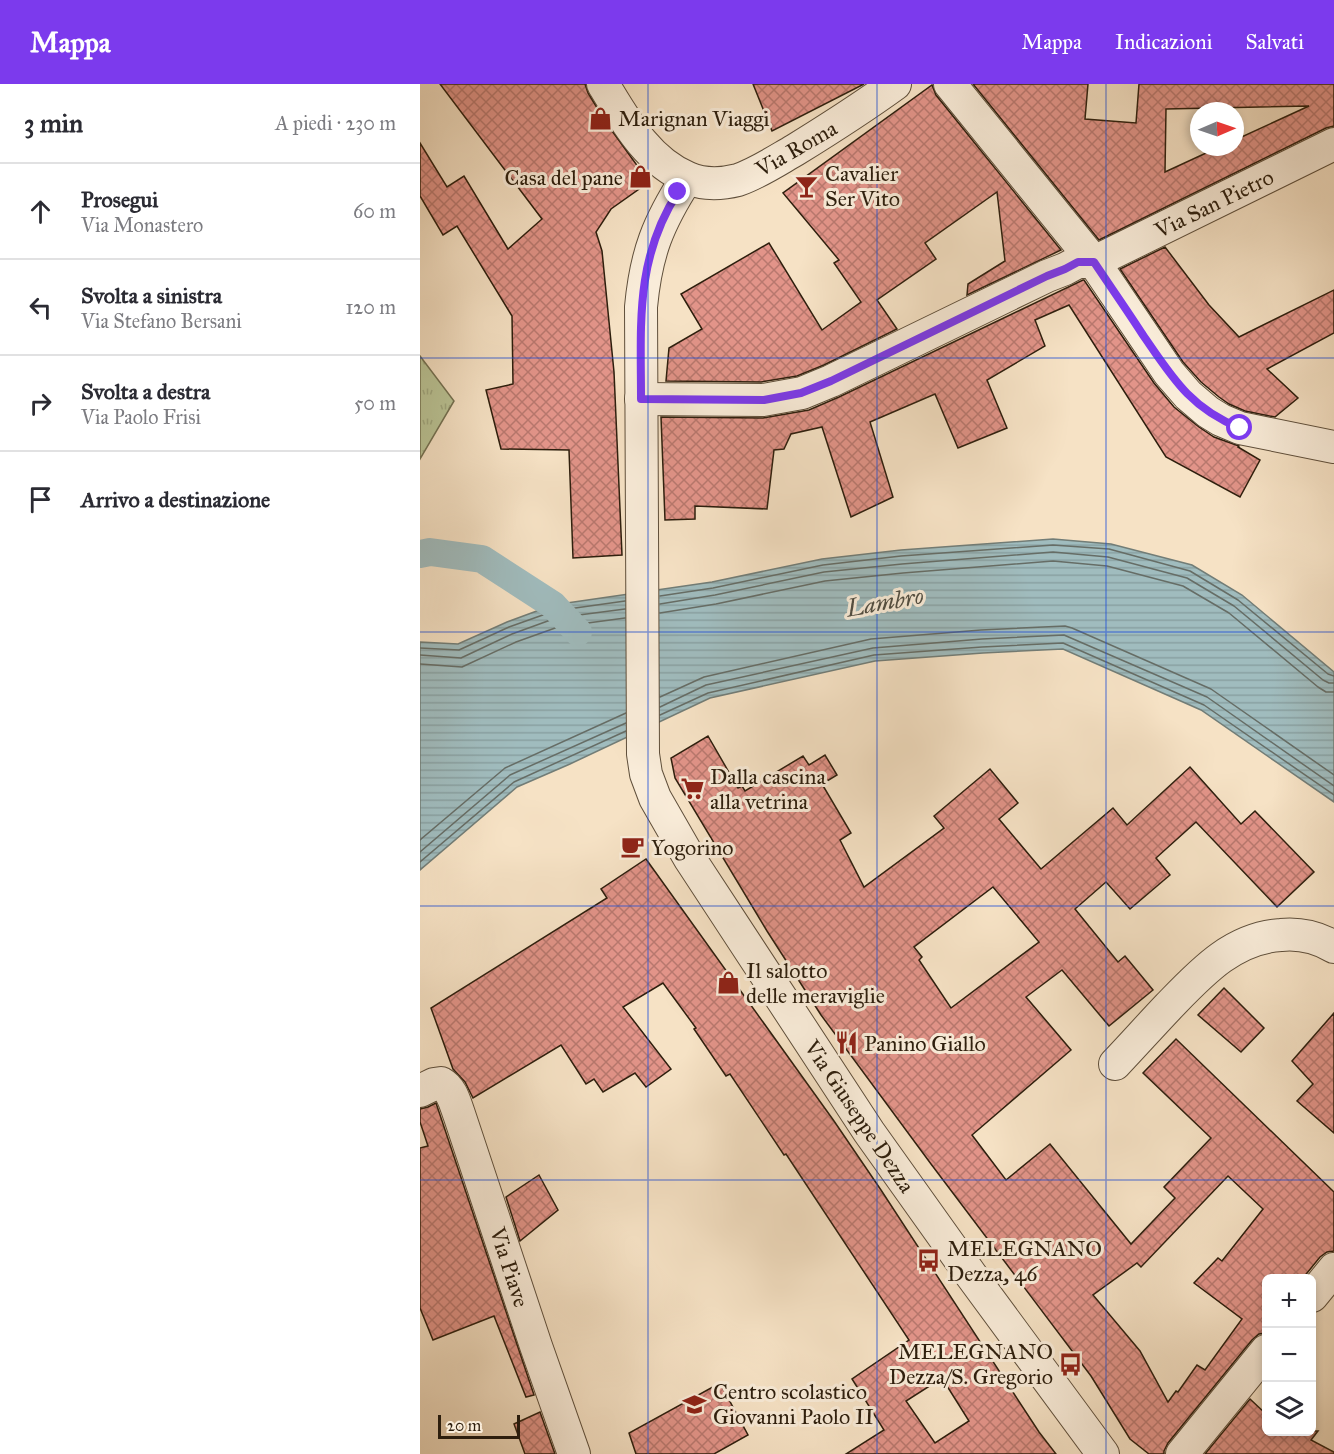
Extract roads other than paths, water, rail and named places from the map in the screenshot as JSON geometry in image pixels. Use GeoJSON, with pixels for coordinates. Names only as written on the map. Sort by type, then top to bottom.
{"type":"FeatureCollection","features":[{"type":"Feature","properties":{"kind":"street"},"geometry":{"type":"LineString","coordinates":[[603,84],[627,122],[654,155],[665,165],[687,178]]}},
{"type":"Feature","properties":{"kind":"street","name":"Via Roma"},"geometry":{"type":"LineString","coordinates":[[687,178],[702,183],[720,183],[756,173],[841,122],[895,84]]}},
{"type":"Feature","properties":{"kind":"street"},"geometry":{"type":"LineString","coordinates":[[950,84],[1094,262],[1169,373],[1197,404],[1221,420],[1240,428],[1334,447]]}},
{"type":"Feature","properties":{"kind":"street","name":"Via San Pietro"},"geometry":{"type":"LineString","coordinates":[[641,399],[764,400],[801,393],[831,381],[1078,262],[1094,262],[1334,144]]}},
{"type":"Feature","properties":{"kind":"street","name":"Via Giuseppe Dezza"},"geometry":{"type":"LineString","coordinates":[[687,178],[661,223],[649,255],[641,306],[644,762],[655,798],[682,848],[869,1132],[1103,1454]]}},
{"type":"Feature","properties":{"kind":"street"},"geometry":{"type":"LineString","coordinates":[[1115,1064],[1200,974],[1237,947],[1257,939],[1294,934],[1312,937],[1334,947]]}},
{"type":"Feature","properties":{"kind":"street","name":"Via Piave"},"geometry":{"type":"LineString","coordinates":[[430,1087],[446,1086],[450,1091],[574,1454]]}},
{"type":"Feature","properties":{"kind":"street"},"geometry":{"type":"LineString","coordinates":[[1316,1290],[1334,1269]]}},
{"type":"Feature","properties":{"kind":"street"},"geometry":{"type":"LineString","coordinates":[[1182,1454],[1262,1356]]}},
{"type":"Feature","properties":{"kind":"water","name":"Lambro"},"geometry":{"type":"Polygon","coordinates":[[[1053,539],[1111,544],[1192,565],[1242,595],[1334,672],[1334,802],[1201,710],[1063,649],[875,661],[710,698],[517,787],[420,870],[420,642],[458,644],[553,605],[712,582],[822,559],[901,550],[1053,539]]]}},
{"type":"Feature","properties":{"kind":"waterway"},"geometry":{"type":"LineString","coordinates":[[420,554],[430,552],[482,559],[553,605],[578,632]]}},
{"type":"Feature","properties":{"kind":"place","name":"Marignan Viaggi"},"geometry":{"type":"Point","coordinates":[600,118]}},
{"type":"Feature","properties":{"kind":"place","name":"Casa del pane"},"geometry":{"type":"Point","coordinates":[641,177]}},
{"type":"Feature","properties":{"kind":"place","name":"Cavalier Ser Vito"},"geometry":{"type":"Point","coordinates":[807,186]}},
{"type":"Feature","properties":{"kind":"place","name":"Dalla cascina alla vetrina"},"geometry":{"type":"Point","coordinates":[692,789]}},
{"type":"Feature","properties":{"kind":"place","name":"Yogorino"},"geometry":{"type":"Point","coordinates":[633,847]}},
{"type":"Feature","properties":{"kind":"place","name":"Il salotto delle meraviglie"},"geometry":{"type":"Point","coordinates":[728,983]}},
{"type":"Feature","properties":{"kind":"place","name":"Panino Giallo"},"geometry":{"type":"Point","coordinates":[846,1043]}},
{"type":"Feature","properties":{"kind":"place","name":"MELEGNANO Dezza, 46"},"geometry":{"type":"Point","coordinates":[929,1261]}},
{"type":"Feature","properties":{"kind":"place","name":"MELEGNANO Dezza/S. Gregorio"},"geometry":{"type":"Point","coordinates":[1071,1364]}},
{"type":"Feature","properties":{"kind":"place","name":"Centro scolastico Giovanni Paolo II"},"geometry":{"type":"Point","coordinates":[695,1404]}}]}
